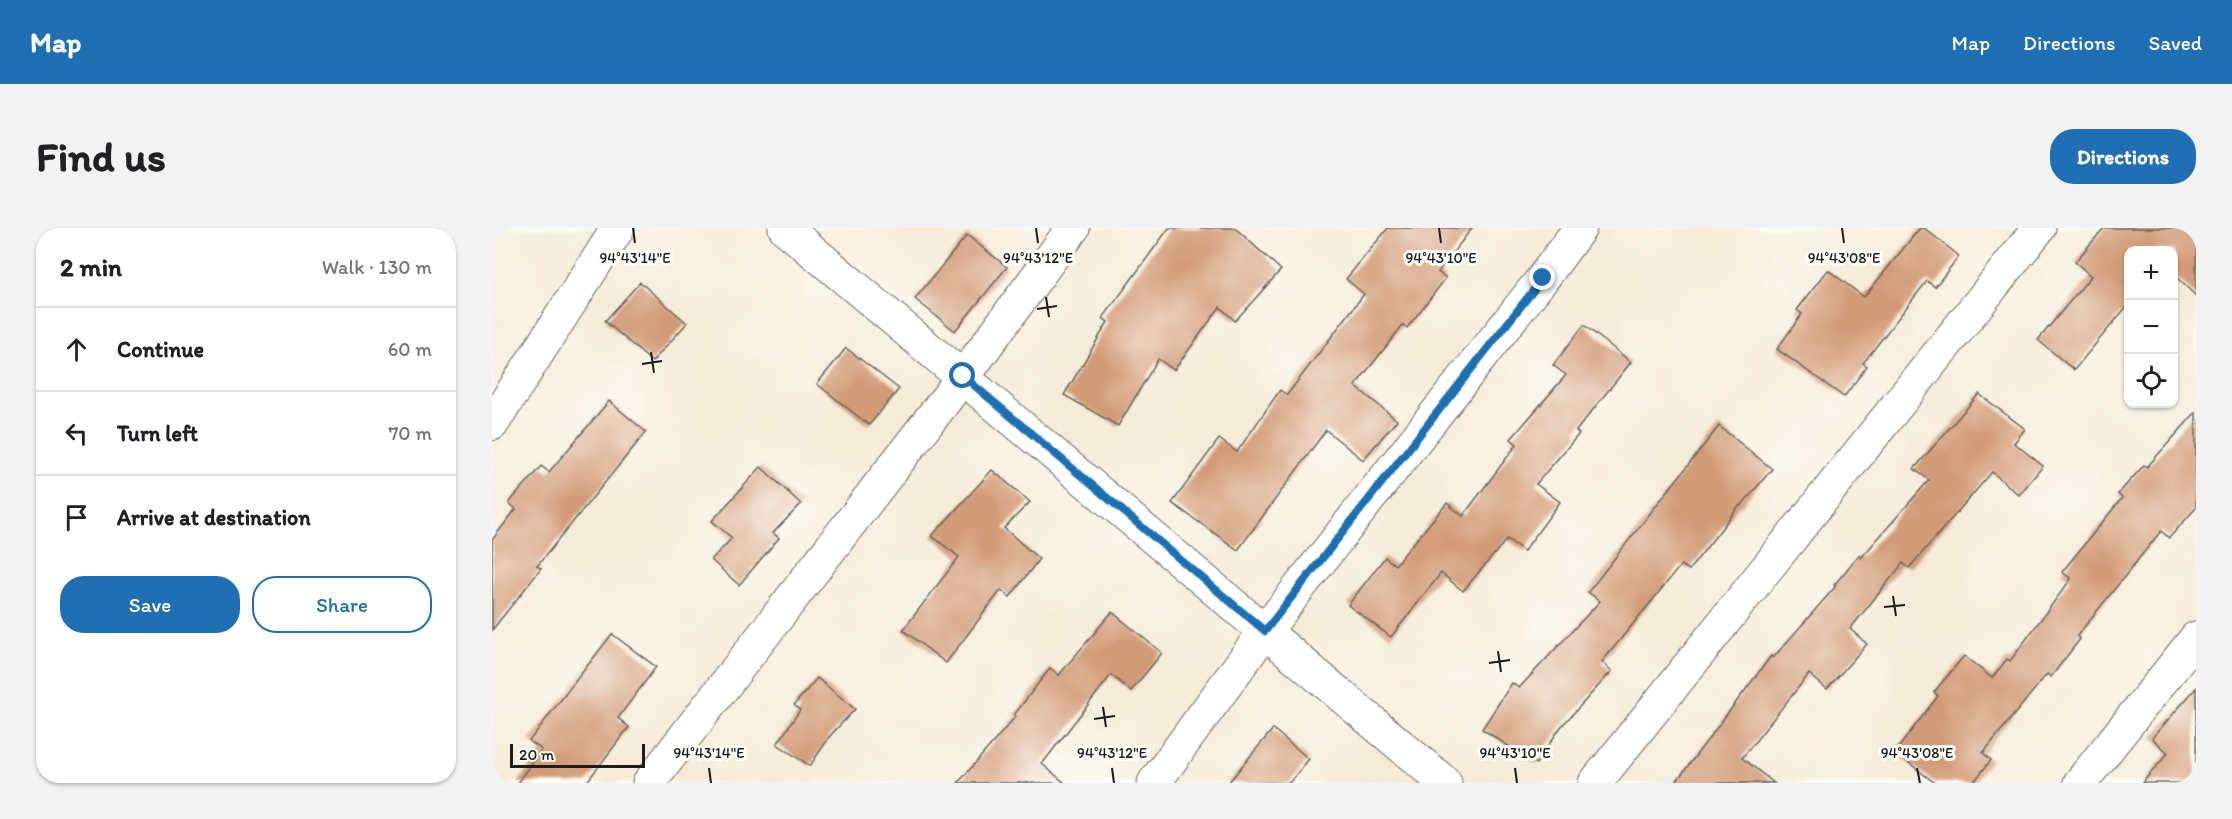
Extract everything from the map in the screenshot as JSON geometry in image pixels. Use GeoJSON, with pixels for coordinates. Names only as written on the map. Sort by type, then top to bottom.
{"type":"FeatureCollection","features":[{"type":"Feature","properties":{"kind":"street"},"geometry":{"type":"LineString","coordinates":[[492,424],[618,228]]}},
{"type":"Feature","properties":{"kind":"street"},"geometry":{"type":"LineString","coordinates":[[785,228],[1446,783]]}},
{"type":"Feature","properties":{"kind":"street"},"geometry":{"type":"LineString","coordinates":[[650,783],[963,376],[1072,228]]}},
{"type":"Feature","properties":{"kind":"street"},"geometry":{"type":"LineString","coordinates":[[1154,783],[1265,631],[1580,228]]}},
{"type":"Feature","properties":{"kind":"street"},"geometry":{"type":"LineString","coordinates":[[1595,783],[2039,228]]}},
{"type":"Feature","properties":{"kind":"street"},"geometry":{"type":"LineString","coordinates":[[2080,783],[2196,638]]}},
{"type":"Feature","properties":{"kind":"building"},"geometry":{"type":"Polygon","coordinates":[[[1169,228],[1235,228],[1281,270],[1235,321],[1220,307],[1174,370],[1158,359],[1118,426],[1064,395],[1108,322],[1103,318],[1169,228]]]}},
{"type":"Feature","properties":{"kind":"building"},"geometry":{"type":"Polygon","coordinates":[[[1388,228],[1472,228],[1438,272],[1446,278],[1407,328],[1403,325],[1355,386],[1397,420],[1363,460],[1326,430],[1238,550],[1172,503],[1219,439],[1237,452],[1280,390],[1287,395],[1364,294],[1346,279],[1388,228]]]}},
{"type":"Feature","properties":{"kind":"building"},"geometry":{"type":"Polygon","coordinates":[[[1920,228],[1924,228],[1959,256],[1935,287],[1927,281],[1863,363],[1867,366],[1844,397],[1777,349],[1802,314],[1797,310],[1828,270],[1864,297],[1920,228]]]}},
{"type":"Feature","properties":{"kind":"building"},"geometry":{"type":"Polygon","coordinates":[[[2104,228],[2196,228],[2196,296],[2178,279],[2178,246],[2124,246],[2124,310],[2074,370],[2038,340],[2091,276],[2075,262],[2104,228]]]}},
{"type":"Feature","properties":{"kind":"building"},"geometry":{"type":"Polygon","coordinates":[[[967,235],[1007,267],[955,331],[915,299],[967,235]]]}},
{"type":"Feature","properties":{"kind":"building"},"geometry":{"type":"Polygon","coordinates":[[[640,282],[687,323],[652,362],[605,321],[640,282]]]}},
{"type":"Feature","properties":{"kind":"building"},"geometry":{"type":"Polygon","coordinates":[[[1584,325],[1631,362],[1576,431],[1579,434],[1536,484],[1560,502],[1524,551],[1507,539],[1463,591],[1441,573],[1391,637],[1348,605],[1385,557],[1395,565],[1447,503],[1463,516],[1517,444],[1511,439],[1566,375],[1553,365],[1584,325]]]}},
{"type":"Feature","properties":{"kind":"building"},"geometry":{"type":"Polygon","coordinates":[[[846,348],[899,389],[869,425],[817,384],[846,348]]]}},
{"type":"Feature","properties":{"kind":"building"},"geometry":{"type":"Polygon","coordinates":[[[1979,394],[2025,429],[2014,443],[2043,466],[2019,495],[1992,472],[1909,568],[1903,563],[1850,629],[1867,644],[1827,689],[1809,674],[1742,758],[1774,783],[1675,783],[1771,656],[1773,658],[1836,586],[1834,585],[1859,555],[1861,558],[1929,480],[1914,469],[1979,394]]]}},
{"type":"Feature","properties":{"kind":"building"},"geometry":{"type":"Polygon","coordinates":[[[609,401],[646,432],[537,566],[541,569],[492,630],[492,540],[516,509],[509,503],[541,466],[549,472],[609,401]]]}},
{"type":"Feature","properties":{"kind":"building"},"geometry":{"type":"Polygon","coordinates":[[[2196,412],[2196,508],[2169,538],[2161,531],[2077,636],[2080,639],[2051,677],[2047,674],[1983,753],[1991,760],[1973,783],[1935,783],[1895,752],[1938,696],[1934,692],[1964,656],[1992,678],[2007,659],[2010,661],[2071,579],[2062,572],[2122,498],[2118,494],[2144,465],[2147,467],[2196,412]]]}},
{"type":"Feature","properties":{"kind":"building"},"geometry":{"type":"Polygon","coordinates":[[[1719,426],[1772,469],[1740,505],[1689,570],[1681,565],[1602,662],[1612,671],[1560,728],[1536,764],[1482,729],[1512,683],[1519,688],[1600,601],[1588,592],[1719,426]]]}},
{"type":"Feature","properties":{"kind":"building"},"geometry":{"type":"Polygon","coordinates":[[[761,467],[801,504],[773,533],[779,538],[739,585],[711,560],[732,538],[712,521],[761,467]]]}},
{"type":"Feature","properties":{"kind":"building"},"geometry":{"type":"Polygon","coordinates":[[[992,470],[1030,502],[1004,528],[1039,559],[1010,597],[1001,590],[946,663],[903,630],[959,557],[932,536],[992,470]]]}},
{"type":"Feature","properties":{"kind":"building"},"geometry":{"type":"Polygon","coordinates":[[[1112,612],[1162,653],[1131,691],[1111,675],[1042,764],[1065,783],[958,783],[1016,716],[1014,715],[1050,668],[1059,675],[1112,612]]]}},
{"type":"Feature","properties":{"kind":"building"},"geometry":{"type":"Polygon","coordinates":[[[612,634],[656,667],[618,718],[629,727],[586,783],[518,783],[542,750],[529,741],[612,634]]]}},
{"type":"Feature","properties":{"kind":"building"},"geometry":{"type":"Polygon","coordinates":[[[817,678],[855,709],[830,736],[810,766],[777,744],[800,710],[794,705],[817,678]]]}},
{"type":"Feature","properties":{"kind":"building"},"geometry":{"type":"Polygon","coordinates":[[[2196,688],[2196,783],[2142,783],[2168,753],[2152,738],[2196,688]]]}},
{"type":"Feature","properties":{"kind":"building"},"geometry":{"type":"Polygon","coordinates":[[[1273,729],[1309,759],[1289,783],[1228,783],[1273,729]]]}},
{"type":"Feature","properties":{"kind":"route"},"geometry":{"type":"LineString","coordinates":[[963,376],[1265,631],[1543,278]]}}]}
